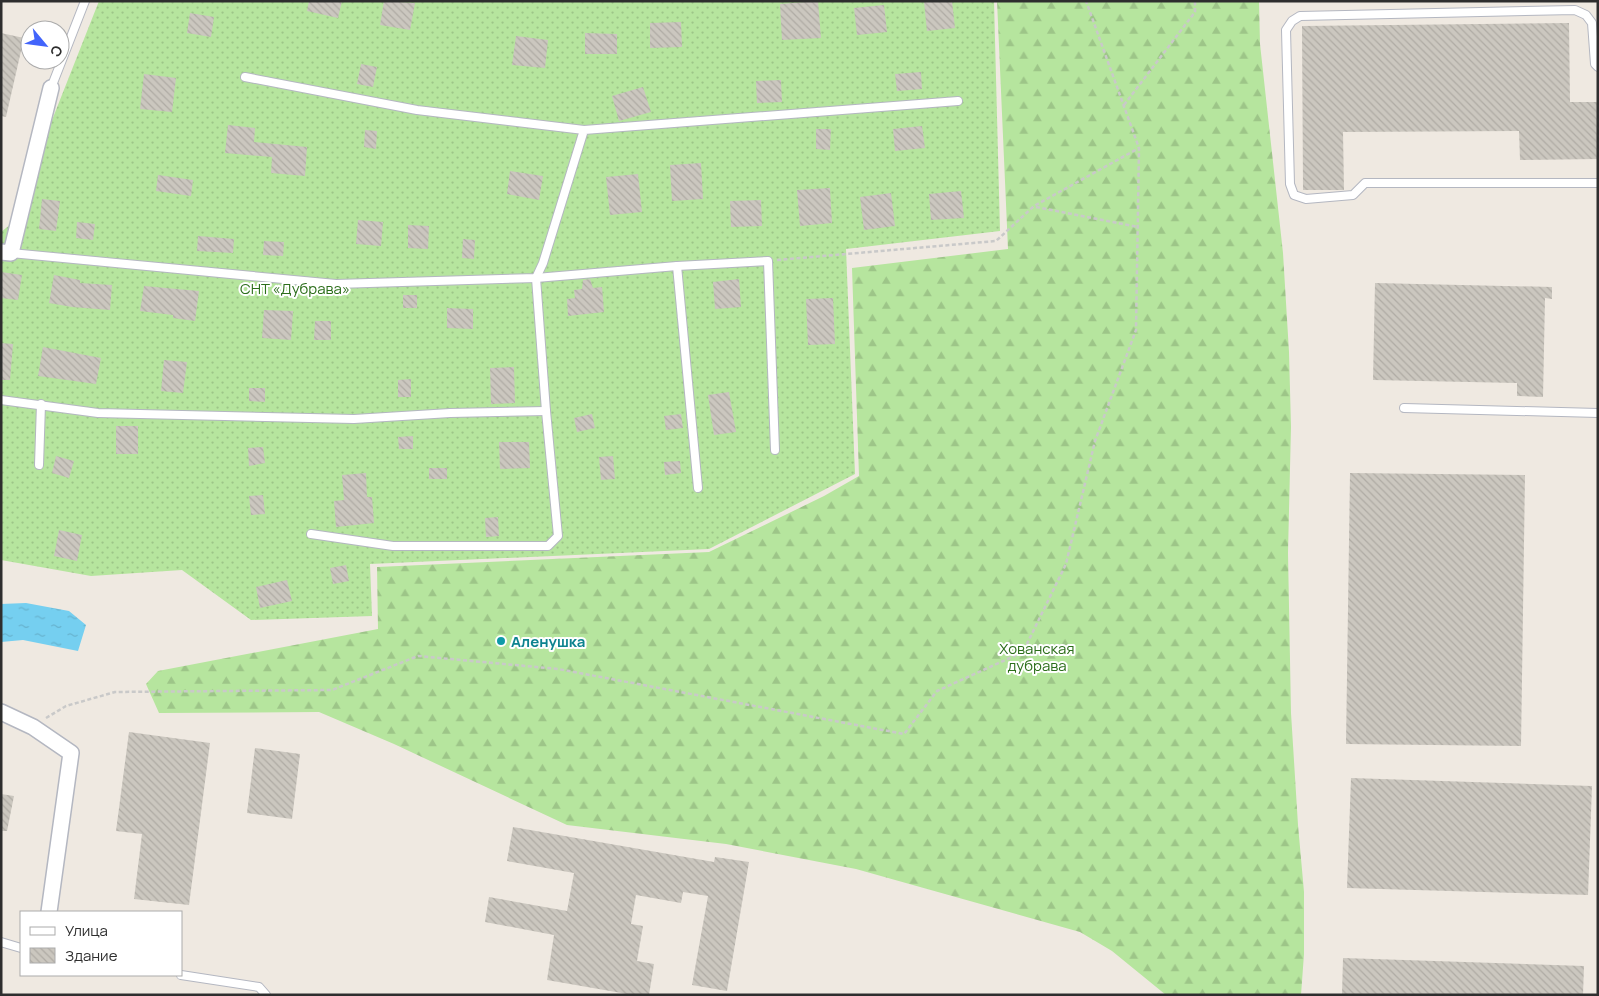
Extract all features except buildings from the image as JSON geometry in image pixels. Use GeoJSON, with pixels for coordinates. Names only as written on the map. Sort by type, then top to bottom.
{"type":"FeatureCollection","features":[{"type":"Feature","properties":{"kind":"street"},"geometry":{"type":"LineString","coordinates":[[6,252],[51,88]]}},
{"type":"Feature","properties":{"kind":"street"},"geometry":{"type":"LineString","coordinates":[[1,712],[32,727],[71,753],[49,911]]}},
{"type":"Feature","properties":{"kind":"lane"},"geometry":{"type":"LineString","coordinates":[[51,88],[85,1]]}},
{"type":"Feature","properties":{"kind":"lane"},"geometry":{"type":"LineString","coordinates":[[1598,67],[1595,64],[1592,23],[1586,15],[1575,10],[1300,16],[1292,21],[1286,30],[1290,184],[1294,195],[1306,199],[1353,196],[1365,183],[1598,183]]}},
{"type":"Feature","properties":{"kind":"lane"},"geometry":{"type":"LineString","coordinates":[[245,77],[416,110],[584,130],[958,101]]}},
{"type":"Feature","properties":{"kind":"lane"},"geometry":{"type":"LineString","coordinates":[[311,534],[393,546],[548,546],[558,536],[536,278],[543,263],[584,130]]}},
{"type":"Feature","properties":{"kind":"lane"},"geometry":{"type":"LineString","coordinates":[[6,252],[336,284],[536,278],[677,266],[768,261],[774,450]]}},
{"type":"Feature","properties":{"kind":"lane"},"geometry":{"type":"LineString","coordinates":[[677,266],[698,488]]}},
{"type":"Feature","properties":{"kind":"lane"},"geometry":{"type":"LineString","coordinates":[[1,400],[98,413],[354,419],[450,413],[546,411]]}},
{"type":"Feature","properties":{"kind":"lane"},"geometry":{"type":"LineString","coordinates":[[40,465],[41,404]]}},
{"type":"Feature","properties":{"kind":"lane"},"geometry":{"type":"LineString","coordinates":[[1404,408],[1598,413]]}},
{"type":"Feature","properties":{"kind":"lane"},"geometry":{"type":"LineString","coordinates":[[1,942],[20,948]]}},
{"type":"Feature","properties":{"kind":"lane"},"geometry":{"type":"LineString","coordinates":[[182,975],[259,987],[266,995]]}},
{"type":"Feature","properties":{"kind":"path"},"geometry":{"type":"LineString","coordinates":[[32,727],[66,706],[115,692],[332,690],[418,656],[558,669],[904,734],[937,691],[1024,652],[1066,564],[1095,441],[1136,330],[1139,148],[1086,1]]}},
{"type":"Feature","properties":{"kind":"path"},"geometry":{"type":"LineString","coordinates":[[1124,105],[1195,12],[1194,1]]}},
{"type":"Feature","properties":{"kind":"path"},"geometry":{"type":"LineString","coordinates":[[768,261],[996,241],[1034,206],[1139,148]]}},
{"type":"Feature","properties":{"kind":"path"},"geometry":{"type":"LineString","coordinates":[[1034,206],[1138,227]]}},
{"type":"Feature","properties":{"kind":"green space","name":"СНТ «Дубрава»"},"geometry":{"type":"Polygon","coordinates":[[[99,1],[994,1],[1000,231],[846,249],[855,474],[709,549],[370,564],[372,616],[251,620],[182,570],[91,576],[1,560],[1,232],[11,224],[99,1]]]}},
{"type":"Feature","properties":{"kind":"green space","name":"Хованская дубрава"},"geometry":{"type":"Polygon","coordinates":[[[997,1],[1259,1],[1260,44],[1283,253],[1289,352],[1291,427],[1288,553],[1291,713],[1304,892],[1304,954],[1301,995],[1166,995],[1112,951],[1080,932],[856,869],[726,844],[567,825],[394,744],[319,712],[159,713],[146,684],[158,671],[378,629],[377,567],[709,552],[824,496],[859,476],[852,268],[1008,249],[997,1]]]}},
{"type":"Feature","properties":{"kind":"water"},"geometry":{"type":"Polygon","coordinates":[[[26,603],[69,611],[86,625],[78,651],[23,640],[1,642],[1,604],[26,603]]]}},
{"type":"Feature","properties":{"kind":"place","name":"Аленушка"},"geometry":{"type":"Point","coordinates":[501,641]}}]}
